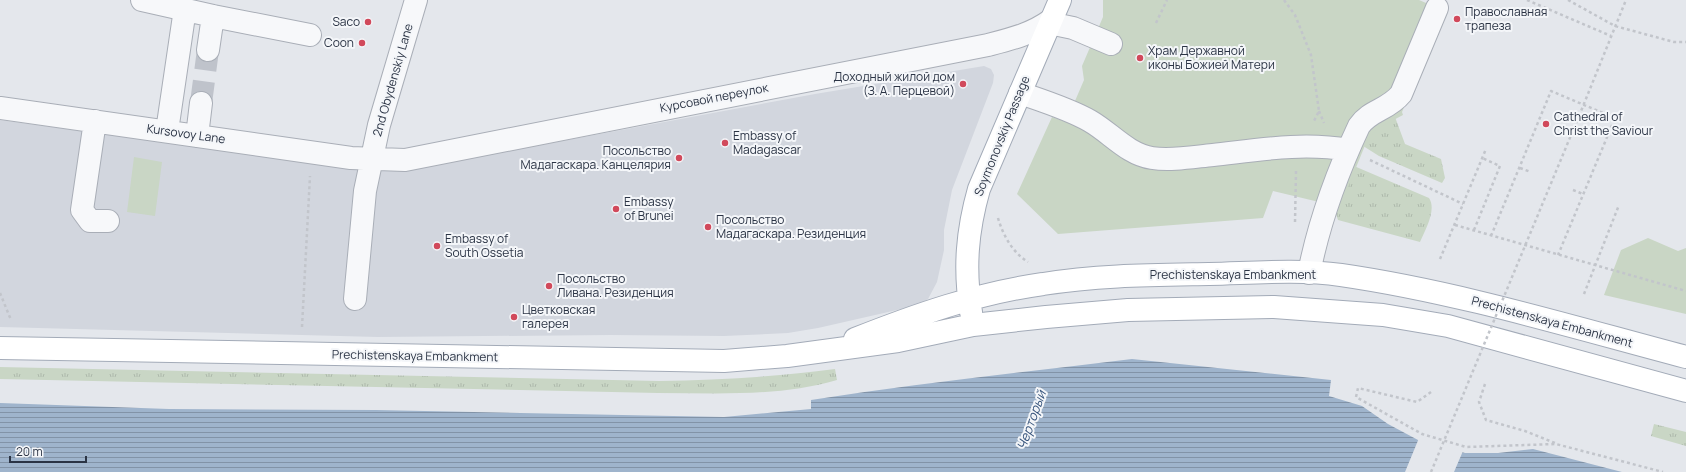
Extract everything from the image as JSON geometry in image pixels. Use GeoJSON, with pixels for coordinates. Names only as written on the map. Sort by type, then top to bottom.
{"type":"FeatureCollection","features":[{"type":"Feature","properties":{"kind":"main road","name":"Soymonovskiy Passage"},"geometry":{"type":"LineString","coordinates":[[973,325],[969,299],[967,251],[970,219],[979,189],[1060,0]]}},
{"type":"Feature","properties":{"kind":"main road","name":"Prechistenskaya Embankment"},"geometry":{"type":"LineString","coordinates":[[830,349],[894,323],[969,299],[1061,281],[1126,276],[1275,272],[1346,276],[1456,296],[1686,357]]}},
{"type":"Feature","properties":{"kind":"main road","name":"Prechistenskaya Embankment"},"geometry":{"type":"LineString","coordinates":[[0,348],[724,361],[787,356],[830,349],[898,342],[973,325],[1046,316],[1128,310],[1274,307],[1334,310],[1383,315],[1448,326],[1686,391]]}},
{"type":"Feature","properties":{"kind":"street"},"geometry":{"type":"LineString","coordinates":[[142,0],[310,35]]}},
{"type":"Feature","properties":{"kind":"street","name":"2nd Obydenskiy Lane"},"geometry":{"type":"LineString","coordinates":[[355,299],[365,191],[379,125],[416,0]]}},
{"type":"Feature","properties":{"kind":"street"},"geometry":{"type":"LineString","coordinates":[[1309,273],[1316,238],[1348,150],[1365,118],[1394,103],[1401,94],[1437,8]]}},
{"type":"Feature","properties":{"kind":"street"},"geometry":{"type":"LineString","coordinates":[[167,131],[185,9]]}},
{"type":"Feature","properties":{"kind":"street"},"geometry":{"type":"LineString","coordinates":[[208,50],[213,16]]}},
{"type":"Feature","properties":{"kind":"street"},"geometry":{"type":"LineString","coordinates":[[1050,22],[1073,28],[1111,44]]}},
{"type":"Feature","properties":{"kind":"street","name":"Курсовой переулок"},"geometry":{"type":"LineString","coordinates":[[372,160],[405,160],[423,157],[988,45],[1026,35],[1050,22]]}},
{"type":"Feature","properties":{"kind":"street"},"geometry":{"type":"LineString","coordinates":[[1020,93],[1090,120],[1122,146],[1151,158],[1187,158],[1301,146],[1326,146],[1348,150]]}},
{"type":"Feature","properties":{"kind":"street"},"geometry":{"type":"LineString","coordinates":[[197,136],[201,103]]}},
{"type":"Feature","properties":{"kind":"street","name":"Kursovoy Lane"},"geometry":{"type":"LineString","coordinates":[[0,108],[372,160]]}},
{"type":"Feature","properties":{"kind":"street"},"geometry":{"type":"LineString","coordinates":[[95,121],[82,210],[90,221],[108,221]]}},
{"type":"Feature","properties":{"kind":"path"},"geometry":{"type":"LineString","coordinates":[[1156,23],[1166,0]]}},
{"type":"Feature","properties":{"kind":"path"},"geometry":{"type":"LineString","coordinates":[[1284,0],[1295,15],[1311,55],[1319,111],[1301,146],[1296,150],[1295,230]]}},
{"type":"Feature","properties":{"kind":"path"},"geometry":{"type":"LineString","coordinates":[[1526,0],[1611,36]]}},
{"type":"Feature","properties":{"kind":"path"},"geometry":{"type":"LineString","coordinates":[[1568,0],[1615,26],[1674,42],[1686,42]]}},
{"type":"Feature","properties":{"kind":"path"},"geometry":{"type":"LineString","coordinates":[[1431,472],[1626,0]]}},
{"type":"Feature","properties":{"kind":"path"},"geometry":{"type":"LineString","coordinates":[[1491,236],[1551,91],[1615,118],[1558,255]]}},
{"type":"Feature","properties":{"kind":"path"},"geometry":{"type":"LineString","coordinates":[[1440,259],[1486,149]]}},
{"type":"Feature","properties":{"kind":"path"},"geometry":{"type":"LineString","coordinates":[[1348,150],[1463,204]]}},
{"type":"Feature","properties":{"kind":"path"},"geometry":{"type":"LineString","coordinates":[[1474,230],[1500,166],[1482,158]]}},
{"type":"Feature","properties":{"kind":"path"},"geometry":{"type":"LineString","coordinates":[[1520,168],[1531,172]]}},
{"type":"Feature","properties":{"kind":"path"},"geometry":{"type":"LineString","coordinates":[[302,327],[311,169]]}},
{"type":"Feature","properties":{"kind":"path"},"geometry":{"type":"LineString","coordinates":[[1573,190],[1583,194]]}},
{"type":"Feature","properties":{"kind":"path"},"geometry":{"type":"LineString","coordinates":[[1584,294],[1619,205]]}},
{"type":"Feature","properties":{"kind":"path"},"geometry":{"type":"LineString","coordinates":[[998,211],[998,219],[1005,238],[1020,257],[1061,281]]}},
{"type":"Feature","properties":{"kind":"path"},"geometry":{"type":"LineString","coordinates":[[1454,225],[1686,292]]}},
{"type":"Feature","properties":{"kind":"path"},"geometry":{"type":"LineString","coordinates":[[0,293],[11,320]]}},
{"type":"Feature","properties":{"kind":"path"},"geometry":{"type":"LineString","coordinates":[[1484,384],[1480,402],[1486,420],[1525,431],[1556,444],[1663,472]]}},
{"type":"Feature","properties":{"kind":"path"},"geometry":{"type":"LineString","coordinates":[[1431,392],[1417,402],[1358,388],[1356,397],[1422,434],[1466,448],[1556,444]]}},
{"type":"Feature","properties":{"kind":"shaded area"},"geometry":{"type":"Polygon","coordinates":[[[984,66],[991,69],[994,75],[993,83],[952,190],[944,230],[944,250],[937,282],[928,299],[919,305],[818,328],[788,333],[724,336],[611,335],[378,337],[0,327],[0,120],[375,171],[405,170],[815,94],[984,66]]]}},
{"type":"Feature","properties":{"kind":"green space"},"geometry":{"type":"Polygon","coordinates":[[[1103,0],[1419,0],[1445,11],[1402,112],[1403,115],[1380,127],[1368,138],[1340,207],[1273,191],[1263,218],[1058,234],[1017,194],[1052,117],[1066,122],[1084,80],[1082,66],[1103,17],[1103,0]]]}},
{"type":"Feature","properties":{"kind":"green space"},"geometry":{"type":"Polygon","coordinates":[[[1395,117],[1405,144],[1441,159],[1445,178],[1442,183],[1379,156],[1360,144],[1365,136],[1395,117]]]}},
{"type":"Feature","properties":{"kind":"green space"},"geometry":{"type":"Polygon","coordinates":[[[134,157],[162,162],[155,216],[127,212],[134,157]]]}},
{"type":"Feature","properties":{"kind":"green space"},"geometry":{"type":"Polygon","coordinates":[[[1354,166],[1429,198],[1432,208],[1431,214],[1420,242],[1338,220],[1336,214],[1354,166]]]}},
{"type":"Feature","properties":{"kind":"green space"},"geometry":{"type":"Polygon","coordinates":[[[1648,238],[1678,251],[1686,248],[1686,314],[1604,295],[1621,250],[1648,238]]]}},
{"type":"Feature","properties":{"kind":"green space"},"geometry":{"type":"Polygon","coordinates":[[[0,367],[659,381],[747,378],[835,369],[837,380],[771,392],[658,393],[0,379],[0,367]]]}},
{"type":"Feature","properties":{"kind":"green space"},"geometry":{"type":"Polygon","coordinates":[[[1654,424],[1686,432],[1686,446],[1651,436],[1654,424]]]}},
{"type":"Feature","properties":{"kind":"water","name":"Черторый"},"geometry":{"type":"Polygon","coordinates":[[[1132,359],[1331,380],[1329,396],[1362,406],[1388,424],[1418,440],[1465,453],[1498,453],[1533,449],[1622,472],[0,472],[0,403],[169,409],[376,410],[724,417],[811,409],[811,400],[891,388],[1132,359]]]}},
{"type":"Feature","properties":{"kind":"pier"},"geometry":{"type":"Polygon","coordinates":[[[1419,438],[1463,451],[1454,472],[1405,472],[1419,438]]]}},
{"type":"Feature","properties":{"kind":"tunnel"},"geometry":{"type":"LineString","coordinates":[[201,103],[208,50]]}},
{"type":"Feature","properties":{"kind":"place","name":"Православная трапеза"},"geometry":{"type":"Point","coordinates":[1457,19]}},
{"type":"Feature","properties":{"kind":"place","name":"Saco"},"geometry":{"type":"Point","coordinates":[368,22]}},
{"type":"Feature","properties":{"kind":"place","name":"Coon"},"geometry":{"type":"Point","coordinates":[362,43]}},
{"type":"Feature","properties":{"kind":"place","name":"Храм Державной иконы Божией Матери"},"geometry":{"type":"Point","coordinates":[1140,58]}},
{"type":"Feature","properties":{"kind":"place","name":"Доходный жилой дом (З. А. Перцевой)"},"geometry":{"type":"Point","coordinates":[963,84]}},
{"type":"Feature","properties":{"kind":"place","name":"Cathedral of Christ the Saviour"},"geometry":{"type":"Point","coordinates":[1546,124]}},
{"type":"Feature","properties":{"kind":"place","name":"Embassy of Madagascar"},"geometry":{"type":"Point","coordinates":[725,143]}},
{"type":"Feature","properties":{"kind":"place","name":"Посольство Мадагаскара. Канцелярия"},"geometry":{"type":"Point","coordinates":[679,158]}},
{"type":"Feature","properties":{"kind":"place","name":"Embassy of Brunei"},"geometry":{"type":"Point","coordinates":[616,209]}},
{"type":"Feature","properties":{"kind":"place","name":"Посольство Мадагаскара. Резиденция"},"geometry":{"type":"Point","coordinates":[708,227]}},
{"type":"Feature","properties":{"kind":"place","name":"Embassy of South Ossetia"},"geometry":{"type":"Point","coordinates":[437,246]}},
{"type":"Feature","properties":{"kind":"place","name":"Посольство Ливана. Резиденция"},"geometry":{"type":"Point","coordinates":[549,286]}},
{"type":"Feature","properties":{"kind":"place","name":"Цветковская галерея"},"geometry":{"type":"Point","coordinates":[514,317]}}]}
